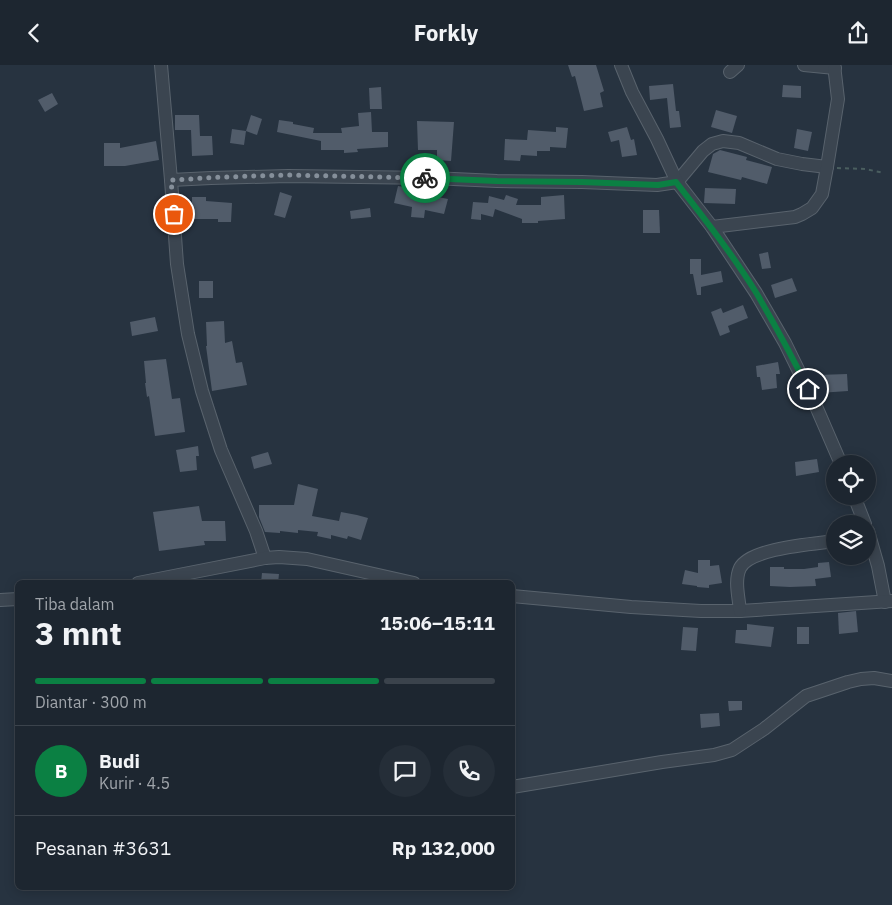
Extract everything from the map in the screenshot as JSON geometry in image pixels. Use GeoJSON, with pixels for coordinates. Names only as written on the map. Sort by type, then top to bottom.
{"type":"FeatureCollection","features":[{"type":"Feature","properties":{"kind":"street"},"geometry":{"type":"LineString","coordinates":[[161,65],[177,264],[188,334],[202,391],[221,450],[256,531],[265,558]]}},
{"type":"Feature","properties":{"kind":"street"},"geometry":{"type":"LineString","coordinates":[[621,65],[632,92],[657,139],[676,182],[712,227],[756,293],[785,343],[837,455]]}},
{"type":"Feature","properties":{"kind":"street"},"geometry":{"type":"LineString","coordinates":[[712,227],[778,219],[802,214],[812,208],[822,194],[838,99],[834,67],[804,65]]}},
{"type":"Feature","properties":{"kind":"street"},"geometry":{"type":"LineString","coordinates":[[171,180],[288,175],[658,185],[676,182],[703,151],[712,144],[723,141],[739,143],[777,159],[828,167]]}},
{"type":"Feature","properties":{"kind":"street"},"geometry":{"type":"LineString","coordinates":[[740,611],[737,582],[740,568],[746,562],[774,550],[826,542]]}},
{"type":"Feature","properties":{"kind":"street"},"geometry":{"type":"LineString","coordinates":[[165,580],[265,558],[307,559],[401,580]]}},
{"type":"Feature","properties":{"kind":"street"},"geometry":{"type":"LineString","coordinates":[[515,596],[672,610],[740,611],[889,601],[876,560]]}},
{"type":"Feature","properties":{"kind":"street"},"geometry":{"type":"LineString","coordinates":[[0,600],[15,599]]}},
{"type":"Feature","properties":{"kind":"street"},"geometry":{"type":"LineString","coordinates":[[515,786],[714,755],[732,750],[764,729],[806,696],[861,679],[874,678],[892,681]]}},
{"type":"Feature","properties":{"kind":"path"},"geometry":{"type":"LineString","coordinates":[[828,167],[865,169],[884,173]]}},
{"type":"Feature","properties":{"kind":"building"},"geometry":{"type":"Polygon","coordinates":[[[568,65],[596,65],[604,91],[600,93],[603,107],[584,111],[575,76],[572,77],[568,65]]]}},
{"type":"Feature","properties":{"kind":"building"},"geometry":{"type":"Polygon","coordinates":[[[673,84],[676,111],[679,111],[681,127],[670,128],[667,98],[650,100],[649,86],[673,84]]]}},
{"type":"Feature","properties":{"kind":"building"},"geometry":{"type":"Polygon","coordinates":[[[783,85],[801,86],[801,98],[782,97],[783,85]]]}},
{"type":"Feature","properties":{"kind":"building"},"geometry":{"type":"Polygon","coordinates":[[[381,87],[382,109],[370,109],[369,88],[381,87]]]}},
{"type":"Feature","properties":{"kind":"building"},"geometry":{"type":"Polygon","coordinates":[[[52,93],[58,104],[45,112],[38,100],[52,93]]]}},
{"type":"Feature","properties":{"kind":"building"},"geometry":{"type":"Polygon","coordinates":[[[716,110],[737,116],[732,133],[711,127],[716,110]]]}},
{"type":"Feature","properties":{"kind":"building"},"geometry":{"type":"Polygon","coordinates":[[[371,112],[372,132],[388,132],[388,147],[357,149],[358,152],[344,153],[344,150],[321,150],[321,141],[277,132],[279,120],[314,128],[313,133],[342,133],[341,128],[359,126],[358,113],[371,112]]]}},
{"type":"Feature","properties":{"kind":"building"},"geometry":{"type":"Polygon","coordinates":[[[175,115],[199,115],[200,136],[212,136],[213,155],[192,156],[191,130],[175,130],[175,115]]]}},
{"type":"Feature","properties":{"kind":"building"},"geometry":{"type":"Polygon","coordinates":[[[251,115],[262,119],[257,135],[246,131],[251,115]]]}},
{"type":"Feature","properties":{"kind":"building"},"geometry":{"type":"Polygon","coordinates":[[[417,121],[454,122],[451,161],[437,160],[437,150],[418,150],[417,121]]]}},
{"type":"Feature","properties":{"kind":"building"},"geometry":{"type":"Polygon","coordinates":[[[556,127],[568,128],[566,148],[550,147],[550,151],[537,151],[537,156],[521,155],[520,161],[504,160],[505,139],[527,140],[528,130],[556,132],[556,127]]]}},
{"type":"Feature","properties":{"kind":"building"},"geometry":{"type":"Polygon","coordinates":[[[627,127],[631,140],[634,139],[637,155],[622,157],[619,140],[611,142],[608,132],[627,127]]]}},
{"type":"Feature","properties":{"kind":"building"},"geometry":{"type":"Polygon","coordinates":[[[232,129],[246,131],[244,145],[230,143],[232,129]]]}},
{"type":"Feature","properties":{"kind":"building"},"geometry":{"type":"Polygon","coordinates":[[[797,129],[812,132],[808,151],[794,148],[797,129]]]}},
{"type":"Feature","properties":{"kind":"building"},"geometry":{"type":"Polygon","coordinates":[[[156,141],[159,160],[125,166],[104,166],[104,143],[120,143],[120,148],[156,141]]]}},
{"type":"Feature","properties":{"kind":"building"},"geometry":{"type":"Polygon","coordinates":[[[720,150],[747,157],[746,160],[772,167],[767,184],[742,177],[741,180],[708,172],[713,154],[720,150]]]}},
{"type":"Feature","properties":{"kind":"building"},"geometry":{"type":"Polygon","coordinates":[[[398,186],[428,191],[428,195],[448,199],[444,214],[425,210],[424,218],[411,217],[412,207],[394,203],[398,186]]]}},
{"type":"Feature","properties":{"kind":"building"},"geometry":{"type":"Polygon","coordinates":[[[705,188],[736,189],[735,204],[704,203],[705,188]]]}},
{"type":"Feature","properties":{"kind":"building"},"geometry":{"type":"Polygon","coordinates":[[[280,192],[292,196],[285,218],[274,215],[280,192]]]}},
{"type":"Feature","properties":{"kind":"building"},"geometry":{"type":"Polygon","coordinates":[[[506,195],[518,199],[516,205],[541,205],[541,197],[564,195],[565,219],[522,223],[522,219],[495,209],[493,217],[481,214],[481,220],[471,219],[473,202],[488,203],[489,196],[504,200],[506,195]]]}},
{"type":"Feature","properties":{"kind":"building"},"geometry":{"type":"Polygon","coordinates":[[[192,197],[206,197],[206,201],[232,203],[231,222],[218,222],[218,219],[192,219],[192,197]]]}},
{"type":"Feature","properties":{"kind":"building"},"geometry":{"type":"Polygon","coordinates":[[[370,208],[371,217],[351,219],[350,211],[370,208]]]}},
{"type":"Feature","properties":{"kind":"building"},"geometry":{"type":"Polygon","coordinates":[[[643,210],[659,210],[660,233],[643,233],[643,210]]]}},
{"type":"Feature","properties":{"kind":"building"},"geometry":{"type":"Polygon","coordinates":[[[768,252],[771,268],[762,269],[759,254],[768,252]]]}},
{"type":"Feature","properties":{"kind":"building"},"geometry":{"type":"Polygon","coordinates":[[[690,259],[701,259],[701,275],[721,271],[723,282],[701,287],[701,295],[697,295],[693,274],[690,274],[690,259]]]}},
{"type":"Feature","properties":{"kind":"building"},"geometry":{"type":"Polygon","coordinates":[[[792,278],[797,291],[775,298],[771,285],[792,278]]]}},
{"type":"Feature","properties":{"kind":"building"},"geometry":{"type":"Polygon","coordinates":[[[199,281],[213,281],[213,298],[199,298],[199,281]]]}},
{"type":"Feature","properties":{"kind":"building"},"geometry":{"type":"Polygon","coordinates":[[[743,305],[748,318],[728,326],[730,332],[720,336],[711,312],[721,308],[723,313],[743,305]]]}},
{"type":"Feature","properties":{"kind":"building"},"geometry":{"type":"Polygon","coordinates":[[[155,317],[158,331],[132,336],[130,322],[155,317]]]}},
{"type":"Feature","properties":{"kind":"building"},"geometry":{"type":"Polygon","coordinates":[[[224,321],[225,343],[232,341],[236,363],[242,362],[247,385],[212,391],[206,346],[206,322],[224,321]]]}},
{"type":"Feature","properties":{"kind":"building"},"geometry":{"type":"Polygon","coordinates":[[[166,359],[172,399],[180,398],[185,432],[155,436],[149,396],[147,397],[144,361],[166,359]]]}},
{"type":"Feature","properties":{"kind":"building"},"geometry":{"type":"Polygon","coordinates":[[[778,362],[780,374],[776,374],[777,388],[762,390],[760,377],[757,377],[756,366],[778,362]]]}},
{"type":"Feature","properties":{"kind":"building"},"geometry":{"type":"Polygon","coordinates":[[[847,374],[848,391],[819,393],[818,375],[847,374]]]}},
{"type":"Feature","properties":{"kind":"building"},"geometry":{"type":"Polygon","coordinates":[[[198,446],[199,456],[196,456],[197,470],[180,472],[176,450],[198,446]]]}},
{"type":"Feature","properties":{"kind":"building"},"geometry":{"type":"Polygon","coordinates":[[[268,452],[272,464],[254,469],[251,457],[268,452]]]}},
{"type":"Feature","properties":{"kind":"building"},"geometry":{"type":"Polygon","coordinates":[[[817,459],[819,472],[796,476],[795,462],[817,459]]]}},
{"type":"Feature","properties":{"kind":"building"},"geometry":{"type":"Polygon","coordinates":[[[298,484],[318,489],[312,516],[339,521],[341,512],[368,518],[361,540],[348,536],[347,539],[331,535],[331,539],[317,536],[318,532],[298,530],[298,533],[265,532],[259,517],[259,505],[294,505],[298,484]]]}},
{"type":"Feature","properties":{"kind":"building"},"geometry":{"type":"Polygon","coordinates":[[[199,506],[202,521],[225,521],[226,541],[204,541],[205,545],[159,551],[153,512],[199,506]]]}},
{"type":"Feature","properties":{"kind":"building"},"geometry":{"type":"Polygon","coordinates":[[[698,560],[710,560],[710,566],[719,565],[722,583],[709,585],[709,588],[682,584],[685,570],[698,573],[698,560]]]}},
{"type":"Feature","properties":{"kind":"building"},"geometry":{"type":"Polygon","coordinates":[[[826,562],[826,565],[829,565],[831,577],[815,579],[816,586],[770,586],[770,567],[804,569],[818,567],[818,563],[826,562]]]}},
{"type":"Feature","properties":{"kind":"building"},"geometry":{"type":"Polygon","coordinates":[[[262,573],[279,574],[278,580],[261,580],[262,573]]]}},
{"type":"Feature","properties":{"kind":"building"},"geometry":{"type":"Polygon","coordinates":[[[856,611],[858,632],[839,634],[838,613],[856,611]]]}},
{"type":"Feature","properties":{"kind":"building"},"geometry":{"type":"Polygon","coordinates":[[[747,624],[774,627],[771,647],[735,643],[736,630],[747,630],[747,624]]]}},
{"type":"Feature","properties":{"kind":"building"},"geometry":{"type":"Polygon","coordinates":[[[683,627],[698,628],[696,651],[681,650],[683,627]]]}},
{"type":"Feature","properties":{"kind":"building"},"geometry":{"type":"Polygon","coordinates":[[[797,627],[809,627],[809,644],[797,644],[797,627]]]}},
{"type":"Feature","properties":{"kind":"building"},"geometry":{"type":"Polygon","coordinates":[[[728,701],[742,701],[742,710],[729,711],[728,701]]]}},
{"type":"Feature","properties":{"kind":"building"},"geometry":{"type":"Polygon","coordinates":[[[719,713],[720,726],[701,728],[700,714],[719,713]]]}},
{"type":"Feature","properties":{"kind":"way so far"},"geometry":{"type":"LineString","coordinates":[[174,214],[171,180],[288,175],[425,178]]}},
{"type":"Feature","properties":{"kind":"route"},"geometry":{"type":"LineString","coordinates":[[425,178],[658,185],[676,182],[712,227],[756,293],[785,343],[808,389]]}}]}
